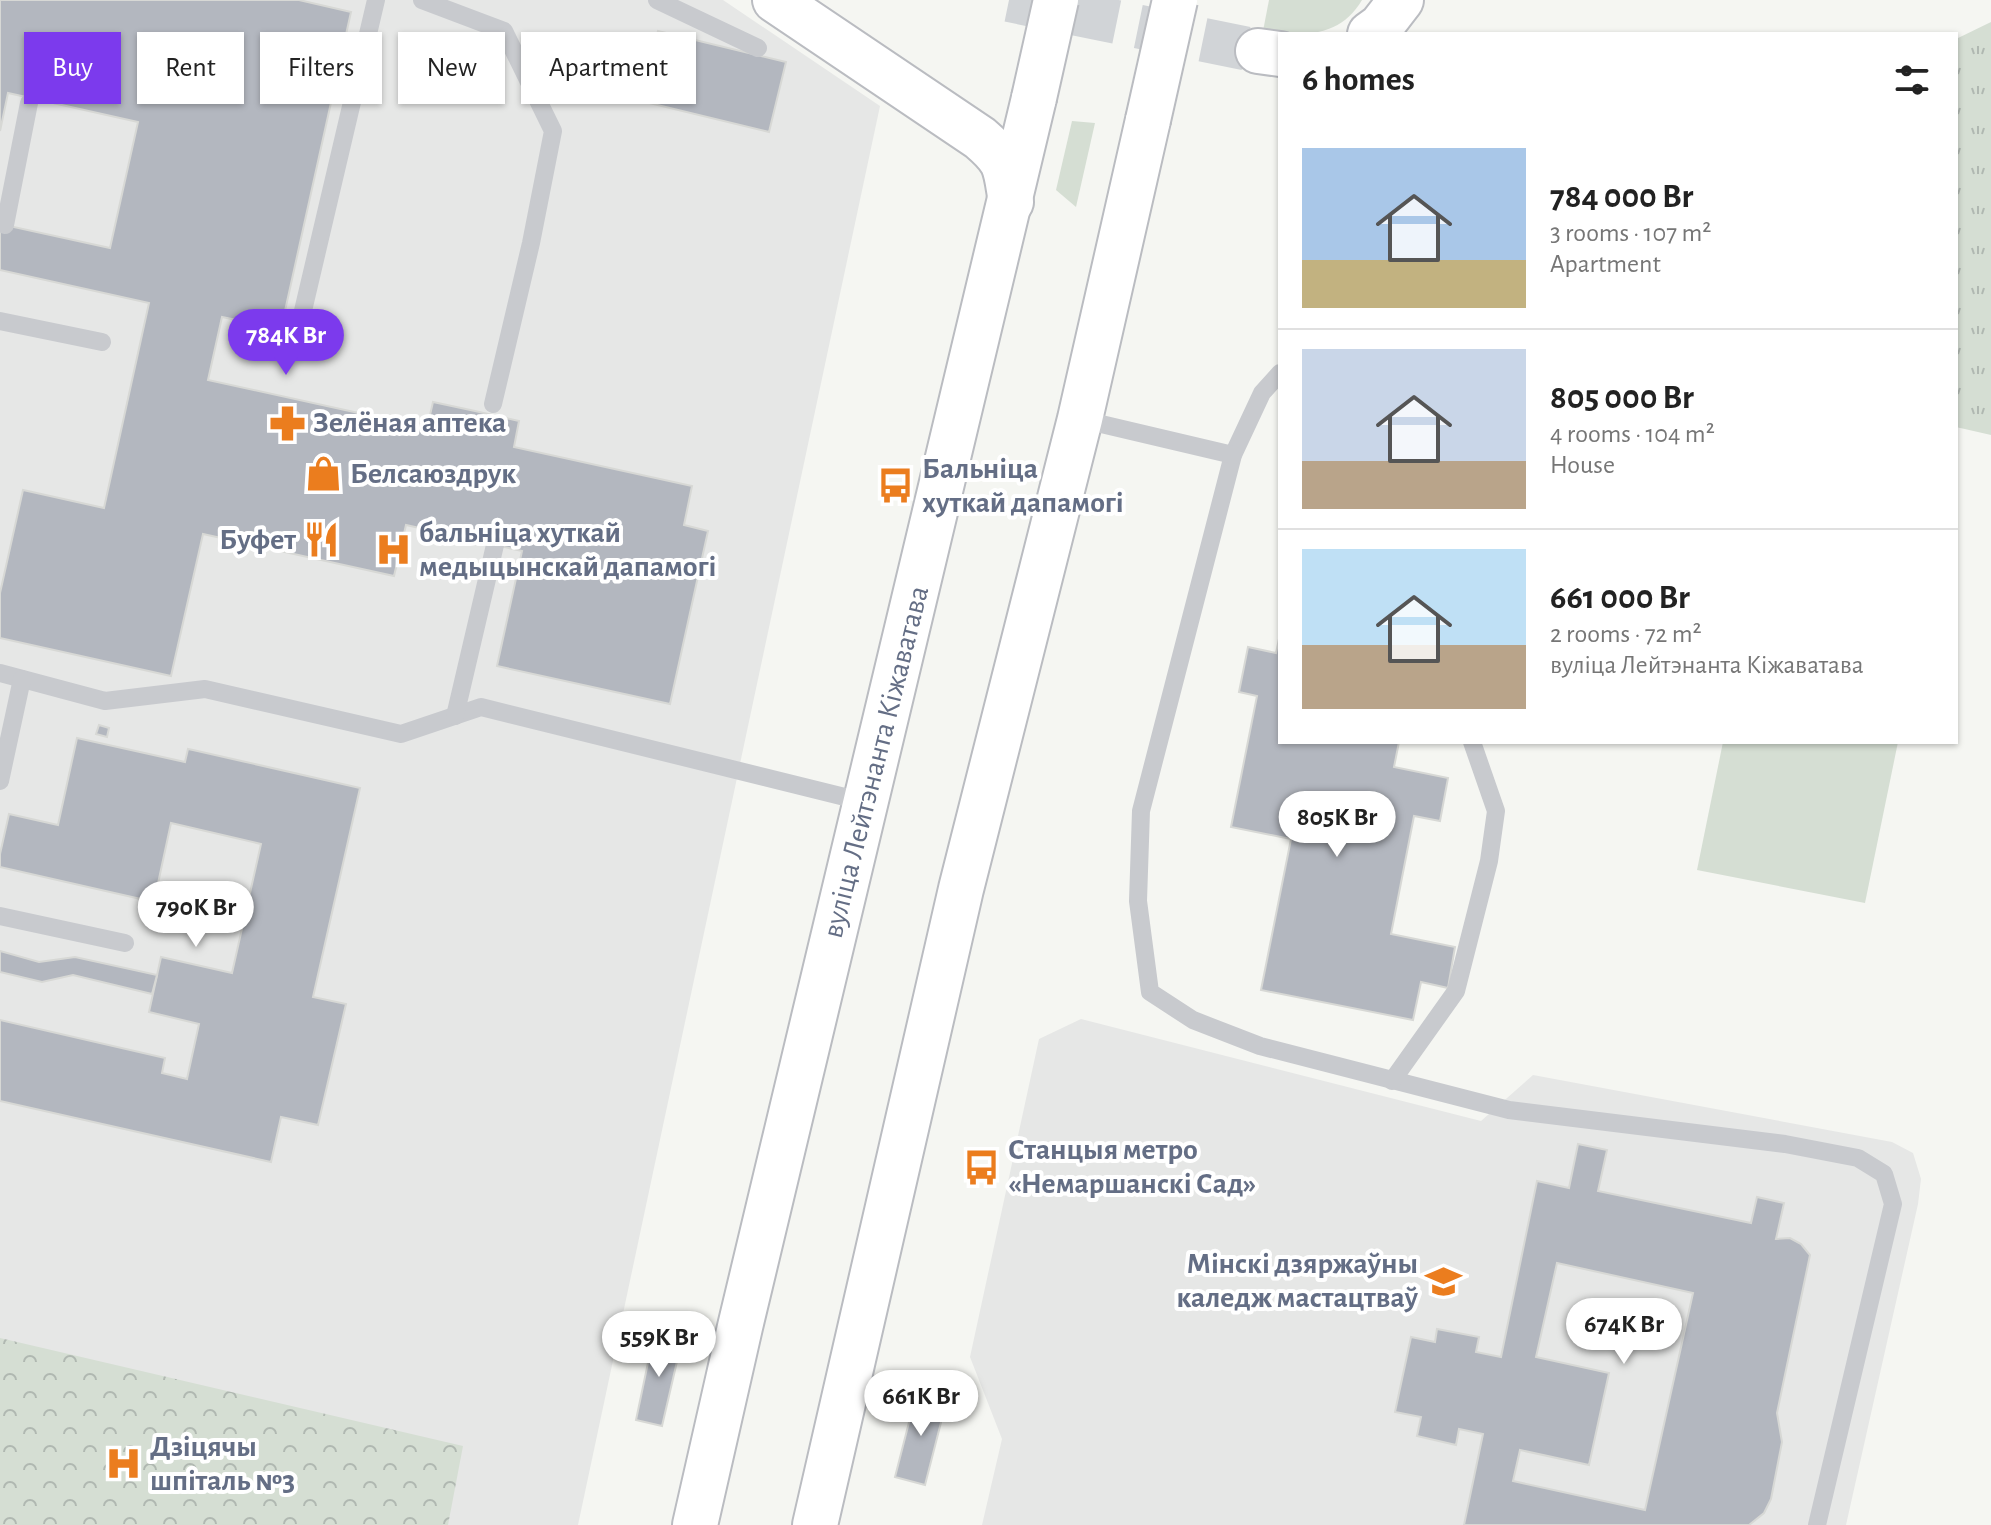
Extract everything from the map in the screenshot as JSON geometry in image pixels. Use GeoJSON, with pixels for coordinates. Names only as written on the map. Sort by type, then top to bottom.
{"type":"FeatureCollection","features":[{"type":"Feature","properties":{"kind":"main road"},"geometry":{"type":"LineString","coordinates":[[775,0],[980,138],[1000,156],[1006,170],[1011,203]]}},
{"type":"Feature","properties":{"kind":"main road","name":"вуліца Лейтэнанта Кіжаватава"},"geometry":{"type":"LineString","coordinates":[[695,1525],[865,802],[1011,203],[1056,0]]}},
{"type":"Feature","properties":{"kind":"main road"},"geometry":{"type":"LineString","coordinates":[[815,1525],[961,889],[1080,419],[1175,0]]}},
{"type":"Feature","properties":{"kind":"main road"},"geometry":{"type":"LineString","coordinates":[[1373,32],[1401,0]]}},
{"type":"Feature","properties":{"kind":"lane"},"geometry":{"type":"LineString","coordinates":[[298,332],[376,0]]}},
{"type":"Feature","properties":{"kind":"lane"},"geometry":{"type":"LineString","coordinates":[[422,0],[504,31],[553,131],[531,243],[493,404]]}},
{"type":"Feature","properties":{"kind":"lane"},"geometry":{"type":"LineString","coordinates":[[657,0],[758,48]]}},
{"type":"Feature","properties":{"kind":"lane"},"geometry":{"type":"LineString","coordinates":[[5,225],[29,104]]}},
{"type":"Feature","properties":{"kind":"lane"},"geometry":{"type":"LineString","coordinates":[[0,321],[102,342]]}},
{"type":"Feature","properties":{"kind":"lane"},"geometry":{"type":"LineString","coordinates":[[1278,375],[1262,393],[1233,455],[1141,811],[1138,901],[1150,992],[1193,1020],[1260,1046],[1392,1081],[1509,1110],[1785,1144],[1858,1158],[1884,1174],[1893,1204],[1817,1525]]}},
{"type":"Feature","properties":{"kind":"lane"},"geometry":{"type":"LineString","coordinates":[[1080,419],[1233,455]]}},
{"type":"Feature","properties":{"kind":"lane"},"geometry":{"type":"LineString","coordinates":[[455,716],[495,545]]}},
{"type":"Feature","properties":{"kind":"lane"},"geometry":{"type":"LineString","coordinates":[[0,673],[105,701],[205,689],[401,734],[481,707],[865,802]]}},
{"type":"Feature","properties":{"kind":"lane"},"geometry":{"type":"LineString","coordinates":[[0,781],[22,679]]}},
{"type":"Feature","properties":{"kind":"lane"},"geometry":{"type":"LineString","coordinates":[[1392,1081],[1456,991],[1489,861],[1496,811],[1473,744]]}},
{"type":"Feature","properties":{"kind":"lane"},"geometry":{"type":"LineString","coordinates":[[0,916],[125,943]]}},
{"type":"Feature","properties":{"kind":"shaded area","name":"бальніца хуткай медыцынскай дапамогі"},"geometry":{"type":"Polygon","coordinates":[[[0,0],[723,0],[880,106],[578,1525],[0,1525],[0,0]]]}},
{"type":"Feature","properties":{"kind":"shaded area","name":"Мінскі дзяржаўны каледж мастацтваў"},"geometry":{"type":"Polygon","coordinates":[[[1081,1019],[1481,1121],[1533,1075],[1892,1142],[1913,1153],[1921,1179],[1918,1204],[1846,1525],[982,1525],[1002,1439],[970,1357],[1039,1039],[1081,1019]]]}},
{"type":"Feature","properties":{"kind":"green space"},"geometry":{"type":"Polygon","coordinates":[[[1269,0],[1362,0],[1343,22],[1331,28],[1318,32],[1263,31],[1269,0]]]}},
{"type":"Feature","properties":{"kind":"green space"},"geometry":{"type":"Polygon","coordinates":[[[1991,22],[1991,435],[1958,427],[1958,38],[1991,22]]]}},
{"type":"Feature","properties":{"kind":"green space"},"geometry":{"type":"Polygon","coordinates":[[[1072,121],[1095,123],[1076,207],[1056,190],[1072,121]]]}},
{"type":"Feature","properties":{"kind":"green space"},"geometry":{"type":"Polygon","coordinates":[[[1723,744],[1898,744],[1865,903],[1697,870],[1723,744]]]}},
{"type":"Feature","properties":{"kind":"green space"},"geometry":{"type":"Polygon","coordinates":[[[0,1338],[463,1446],[448,1525],[0,1525],[0,1338]]]}},
{"type":"Feature","properties":{"kind":"building"},"geometry":{"type":"Polygon","coordinates":[[[0,0],[299,0],[351,12],[347,32],[260,32],[260,104],[331,104],[281,329],[222,317],[208,380],[427,428],[433,402],[475,411],[519,421],[514,447],[692,486],[684,525],[708,531],[670,704],[497,666],[522,551],[406,525],[394,576],[203,534],[171,676],[0,638],[0,593],[23,490],[104,508],[149,303],[0,270],[0,224],[110,248],[138,122],[57,104],[121,104],[121,32],[24,32],[24,97],[8,93],[0,131],[0,0]]]}},
{"type":"Feature","properties":{"kind":"building"},"geometry":{"type":"Polygon","coordinates":[[[696,40],[786,62],[769,132],[653,104],[696,104],[696,40]]]}},
{"type":"Feature","properties":{"kind":"building"},"geometry":{"type":"Polygon","coordinates":[[[1278,644],[1278,744],[1399,744],[1394,767],[1448,778],[1440,821],[1414,816],[1391,934],[1455,947],[1448,988],[1421,982],[1413,1020],[1261,990],[1291,839],[1231,827],[1257,696],[1239,692],[1248,647],[1276,653],[1278,644]]]}},
{"type":"Feature","properties":{"kind":"building"},"geometry":{"type":"Polygon","coordinates":[[[99,725],[109,728],[107,737],[96,734],[99,725]]]}},
{"type":"Feature","properties":{"kind":"building"},"geometry":{"type":"Polygon","coordinates":[[[77,738],[185,762],[188,749],[360,788],[313,997],[346,1004],[318,1125],[281,1117],[271,1162],[0,1101],[0,1020],[165,1058],[162,1073],[187,1079],[199,1024],[149,1012],[161,957],[232,973],[261,844],[171,823],[154,902],[0,867],[9,814],[58,825],[77,738]]]}},
{"type":"Feature","properties":{"kind":"building"},"geometry":{"type":"Polygon","coordinates":[[[0,951],[39,962],[75,957],[157,975],[152,994],[73,975],[42,982],[0,972],[0,951]]]}},
{"type":"Feature","properties":{"kind":"building","name":"Мінскі дзяржаўны каледж мастацтваў"},"geometry":{"type":"Polygon","coordinates":[[[1578,1144],[1607,1150],[1598,1191],[1751,1223],[1757,1197],[1784,1203],[1776,1239],[1790,1238],[1801,1244],[1810,1255],[1777,1413],[1782,1442],[1771,1499],[1764,1513],[1749,1525],[1464,1525],[1483,1434],[1459,1429],[1456,1445],[1417,1436],[1421,1417],[1395,1412],[1411,1337],[1435,1342],[1437,1329],[1479,1337],[1476,1352],[1501,1357],[1537,1181],[1569,1188],[1578,1144]],[[1557,1263],[1536,1357],[1609,1373],[1589,1465],[1520,1450],[1513,1481],[1645,1510],[1693,1293],[1557,1263]]]}},
{"type":"Feature","properties":{"kind":"building"},"geometry":{"type":"Polygon","coordinates":[[[654,1334],[682,1340],[662,1426],[636,1420],[654,1334]]]}},
{"type":"Feature","properties":{"kind":"building"},"geometry":{"type":"Polygon","coordinates":[[[917,1391],[947,1399],[925,1485],[895,1477],[917,1391]]]}},
{"type":"Feature","properties":{"kind":"tunnel"},"geometry":{"type":"LineString","coordinates":[[1009,0],[1258,51]]}},
{"type":"Feature","properties":{"kind":"place","name":"Зелёная аптека"},"geometry":{"type":"Point","coordinates":[287,423]}},
{"type":"Feature","properties":{"kind":"place","name":"Белсаюздрук"},"geometry":{"type":"Point","coordinates":[324,474]}},
{"type":"Feature","properties":{"kind":"place","name":"Бальніца хуткай дапамогі"},"geometry":{"type":"Point","coordinates":[896,486]}},
{"type":"Feature","properties":{"kind":"place","name":"Буфет"},"geometry":{"type":"Point","coordinates":[322,540]}},
{"type":"Feature","properties":{"kind":"place","name":"бальніца хуткай медыцынскай дапамогі"},"geometry":{"type":"Point","coordinates":[393,550]}},
{"type":"Feature","properties":{"kind":"place","name":"Станцыя метро «Немаршанскі Сад»"},"geometry":{"type":"Point","coordinates":[982,1167]}},
{"type":"Feature","properties":{"kind":"place","name":"Мінскі дзяржаўны каледж мастацтваў"},"geometry":{"type":"Point","coordinates":[1444,1281]}},
{"type":"Feature","properties":{"kind":"place","name":"Дзіцячы шпіталь №3"},"geometry":{"type":"Point","coordinates":[124,1464]}}]}
